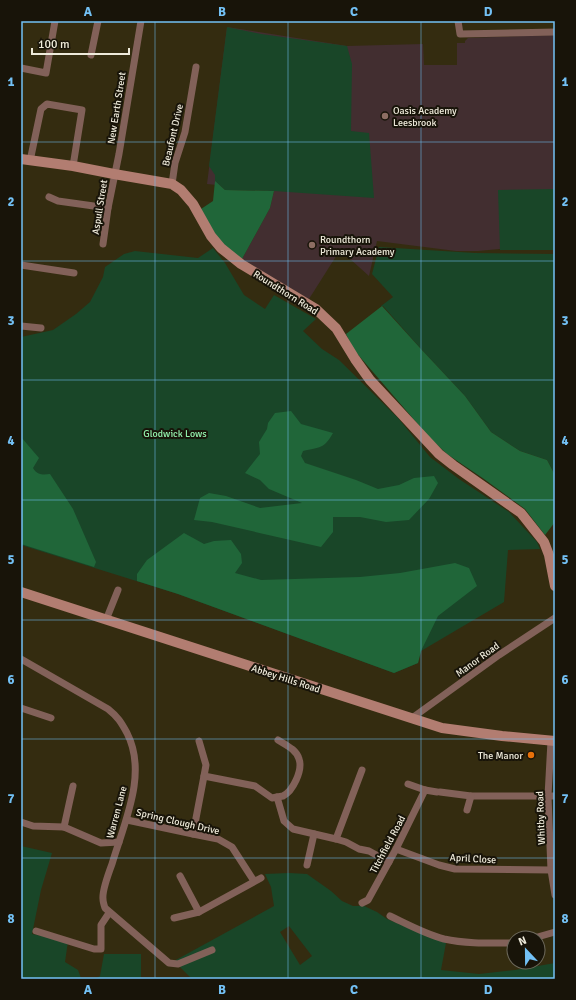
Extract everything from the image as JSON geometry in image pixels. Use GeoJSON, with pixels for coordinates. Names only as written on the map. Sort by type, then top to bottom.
{"type":"FeatureCollection","features":[{"type":"Feature","properties":{"kind":"street"},"geometry":{"type":"LineString","coordinates":[[21,68],[46,73],[55,21]]}},
{"type":"Feature","properties":{"kind":"street"},"geometry":{"type":"LineString","coordinates":[[91,55],[98,21]]}},
{"type":"Feature","properties":{"kind":"street","name":"New Earth Street"},"geometry":{"type":"LineString","coordinates":[[114,174],[119,154],[141,21]]}},
{"type":"Feature","properties":{"kind":"street"},"geometry":{"type":"LineString","coordinates":[[458,21],[460,34],[555,32]]}},
{"type":"Feature","properties":{"kind":"street","name":"Beaufont Drive"},"geometry":{"type":"LineString","coordinates":[[172,184],[175,163],[185,132],[196,67]]}},
{"type":"Feature","properties":{"kind":"street"},"geometry":{"type":"LineString","coordinates":[[73,166],[82,110],[47,104],[40,109],[26,160],[73,166],[172,184]]}},
{"type":"Feature","properties":{"kind":"street","name":"Aspull Street"},"geometry":{"type":"LineString","coordinates":[[103,244],[114,174]]}},
{"type":"Feature","properties":{"kind":"street","name":"Roundthorn Road"},"geometry":{"type":"LineString","coordinates":[[172,184],[181,190],[193,204],[211,236],[221,248],[241,264],[316,309],[336,328],[370,380],[438,454],[521,514],[544,542],[549,555],[555,586]]}},
{"type":"Feature","properties":{"kind":"street"},"geometry":{"type":"LineString","coordinates":[[50,197],[58,201],[108,208]]}},
{"type":"Feature","properties":{"kind":"street"},"geometry":{"type":"LineString","coordinates":[[21,265],[74,272]]}},
{"type":"Feature","properties":{"kind":"street"},"geometry":{"type":"LineString","coordinates":[[21,326],[41,328]]}},
{"type":"Feature","properties":{"kind":"street"},"geometry":{"type":"LineString","coordinates":[[106,620],[118,590]]}},
{"type":"Feature","properties":{"kind":"street","name":"Abbey Hills Road"},"geometry":{"type":"LineString","coordinates":[[21,592],[442,728],[553,741]]}},
{"type":"Feature","properties":{"kind":"street","name":"Manor Road"},"geometry":{"type":"LineString","coordinates":[[412,718],[499,655],[555,618]]}},
{"type":"Feature","properties":{"kind":"street","name":"Warren Lane"},"geometry":{"type":"LineString","coordinates":[[21,659],[108,709],[117,716],[130,741],[135,761],[134,787],[103,898],[105,908],[109,913]]}},
{"type":"Feature","properties":{"kind":"street"},"geometry":{"type":"LineString","coordinates":[[21,708],[51,718]]}},
{"type":"Feature","properties":{"kind":"street"},"geometry":{"type":"LineString","coordinates":[[204,776],[255,786],[272,798],[283,796],[293,787],[300,771],[299,759],[292,749],[278,740]]}},
{"type":"Feature","properties":{"kind":"street"},"geometry":{"type":"LineString","coordinates":[[193,834],[206,765],[199,741]]}},
{"type":"Feature","properties":{"kind":"street","name":"Whitby Road"},"geometry":{"type":"LineString","coordinates":[[553,741],[552,870],[555,895]]}},
{"type":"Feature","properties":{"kind":"street"},"geometry":{"type":"LineString","coordinates":[[336,839],[362,770]]}},
{"type":"Feature","properties":{"kind":"street"},"geometry":{"type":"LineString","coordinates":[[408,784],[425,790],[471,796],[552,796]]}},
{"type":"Feature","properties":{"kind":"street"},"geometry":{"type":"LineString","coordinates":[[64,827],[73,786]]}},
{"type":"Feature","properties":{"kind":"street","name":"Titchfield Road"},"geometry":{"type":"LineString","coordinates":[[362,903],[368,900],[396,849],[425,790]]}},
{"type":"Feature","properties":{"kind":"street"},"geometry":{"type":"LineString","coordinates":[[467,810],[471,796]]}},
{"type":"Feature","properties":{"kind":"street"},"geometry":{"type":"LineString","coordinates":[[277,797],[284,821],[294,829],[336,839],[359,849],[369,851],[389,862]]}},
{"type":"Feature","properties":{"kind":"street","name":"Spring Clough Drive"},"geometry":{"type":"LineString","coordinates":[[126,820],[218,839],[232,847],[258,879],[199,912]]}},
{"type":"Feature","properties":{"kind":"street"},"geometry":{"type":"LineString","coordinates":[[21,822],[33,826],[64,827],[101,843],[119,842]]}},
{"type":"Feature","properties":{"kind":"street"},"geometry":{"type":"LineString","coordinates":[[307,865],[314,834]]}},
{"type":"Feature","properties":{"kind":"street","name":"April Close"},"geometry":{"type":"LineString","coordinates":[[396,849],[439,865],[455,869],[552,870]]}},
{"type":"Feature","properties":{"kind":"street"},"geometry":{"type":"LineString","coordinates":[[174,918],[199,912],[180,876]]}},
{"type":"Feature","properties":{"kind":"street"},"geometry":{"type":"LineString","coordinates":[[36,931],[94,949],[101,949],[101,925],[109,913],[169,963],[178,964],[212,950]]}},
{"type":"Feature","properties":{"kind":"street"},"geometry":{"type":"LineString","coordinates":[[390,916],[429,934],[444,939],[475,943],[506,943]]}},
{"type":"Feature","properties":{"kind":"shaded area","name":"Oasis Academy Leesbrook"},"geometry":{"type":"Polygon","coordinates":[[[227,27],[347,46],[423,44],[424,65],[457,65],[457,43],[465,43],[468,38],[555,35],[555,249],[511,248],[456,251],[377,241],[369,276],[340,250],[309,299],[242,259],[270,208],[274,191],[207,184],[227,27]]]}},
{"type":"Feature","properties":{"kind":"green space"},"geometry":{"type":"Polygon","coordinates":[[[227,27],[261,34],[347,46],[352,64],[351,131],[369,133],[374,198],[274,191],[225,190],[215,181],[215,175],[209,166],[227,27]]]}},
{"type":"Feature","properties":{"kind":"green space"},"geometry":{"type":"Polygon","coordinates":[[[215,181],[225,190],[274,191],[270,208],[242,259],[219,241],[201,209],[213,201],[215,181]]]}},
{"type":"Feature","properties":{"kind":"green space"},"geometry":{"type":"Polygon","coordinates":[[[555,189],[555,250],[500,250],[498,190],[555,189]]]}},
{"type":"Feature","properties":{"kind":"green space"},"geometry":{"type":"Polygon","coordinates":[[[379,247],[475,253],[555,254],[555,475],[547,460],[520,451],[491,432],[465,396],[383,306],[381,306],[393,297],[372,274],[379,247]]]}},
{"type":"Feature","properties":{"kind":"green space","name":"Glodwick Lows"},"geometry":{"type":"Polygon","coordinates":[[[213,248],[225,263],[244,295],[265,309],[274,295],[316,319],[303,331],[322,349],[339,360],[398,418],[430,457],[459,479],[509,512],[537,542],[540,549],[508,550],[504,602],[421,651],[418,663],[394,673],[178,594],[21,545],[21,337],[53,330],[76,314],[90,302],[103,277],[105,267],[124,254],[135,251],[198,258],[213,248]]]}},
{"type":"Feature","properties":{"kind":"green space"},"geometry":{"type":"Polygon","coordinates":[[[382,306],[465,396],[491,432],[520,451],[547,460],[555,475],[555,522],[545,535],[525,509],[447,454],[429,437],[354,350],[346,334],[382,306]]]}},
{"type":"Feature","properties":{"kind":"green space"},"geometry":{"type":"Polygon","coordinates":[[[291,411],[301,424],[333,433],[324,445],[318,448],[303,451],[301,456],[305,463],[378,489],[399,485],[414,478],[434,476],[438,483],[429,499],[409,520],[386,522],[360,517],[333,517],[333,532],[321,547],[212,522],[194,520],[200,498],[209,493],[226,496],[260,508],[302,503],[269,489],[260,480],[245,473],[260,454],[259,442],[267,429],[268,423],[275,413],[291,411]]]}},
{"type":"Feature","properties":{"kind":"green space"},"geometry":{"type":"Polygon","coordinates":[[[21,437],[39,458],[33,468],[40,474],[50,474],[73,509],[96,562],[94,567],[21,544],[21,437]]]}},
{"type":"Feature","properties":{"kind":"green space"},"geometry":{"type":"Polygon","coordinates":[[[184,533],[204,544],[214,541],[231,540],[241,554],[242,563],[235,573],[261,580],[360,577],[400,573],[455,563],[469,568],[477,586],[438,616],[421,651],[418,663],[394,673],[178,594],[137,581],[137,574],[147,560],[184,533]]]}},
{"type":"Feature","properties":{"kind":"green space"},"geometry":{"type":"Polygon","coordinates":[[[21,846],[52,853],[41,890],[32,934],[68,941],[65,962],[78,970],[81,978],[84,979],[21,979],[21,846]]]}},
{"type":"Feature","properties":{"kind":"green space"},"geometry":{"type":"Polygon","coordinates":[[[265,874],[307,874],[342,901],[353,906],[364,906],[387,919],[446,943],[441,970],[479,974],[515,970],[546,970],[546,965],[555,963],[555,979],[190,979],[191,978],[174,961],[274,906],[271,887],[265,874]],[[289,926],[280,932],[300,965],[312,956],[289,926]]]}},
{"type":"Feature","properties":{"kind":"green space"},"geometry":{"type":"Polygon","coordinates":[[[104,954],[141,954],[141,979],[95,979],[100,976],[104,954]]]}},
{"type":"Feature","properties":{"kind":"place","name":"Oasis Academy Leesbrook"},"geometry":{"type":"Point","coordinates":[385,116]}},
{"type":"Feature","properties":{"kind":"place","name":"Roundthorn Primary Academy"},"geometry":{"type":"Point","coordinates":[312,245]}},
{"type":"Feature","properties":{"kind":"place","name":"The Manor"},"geometry":{"type":"Point","coordinates":[531,755]}}]}
